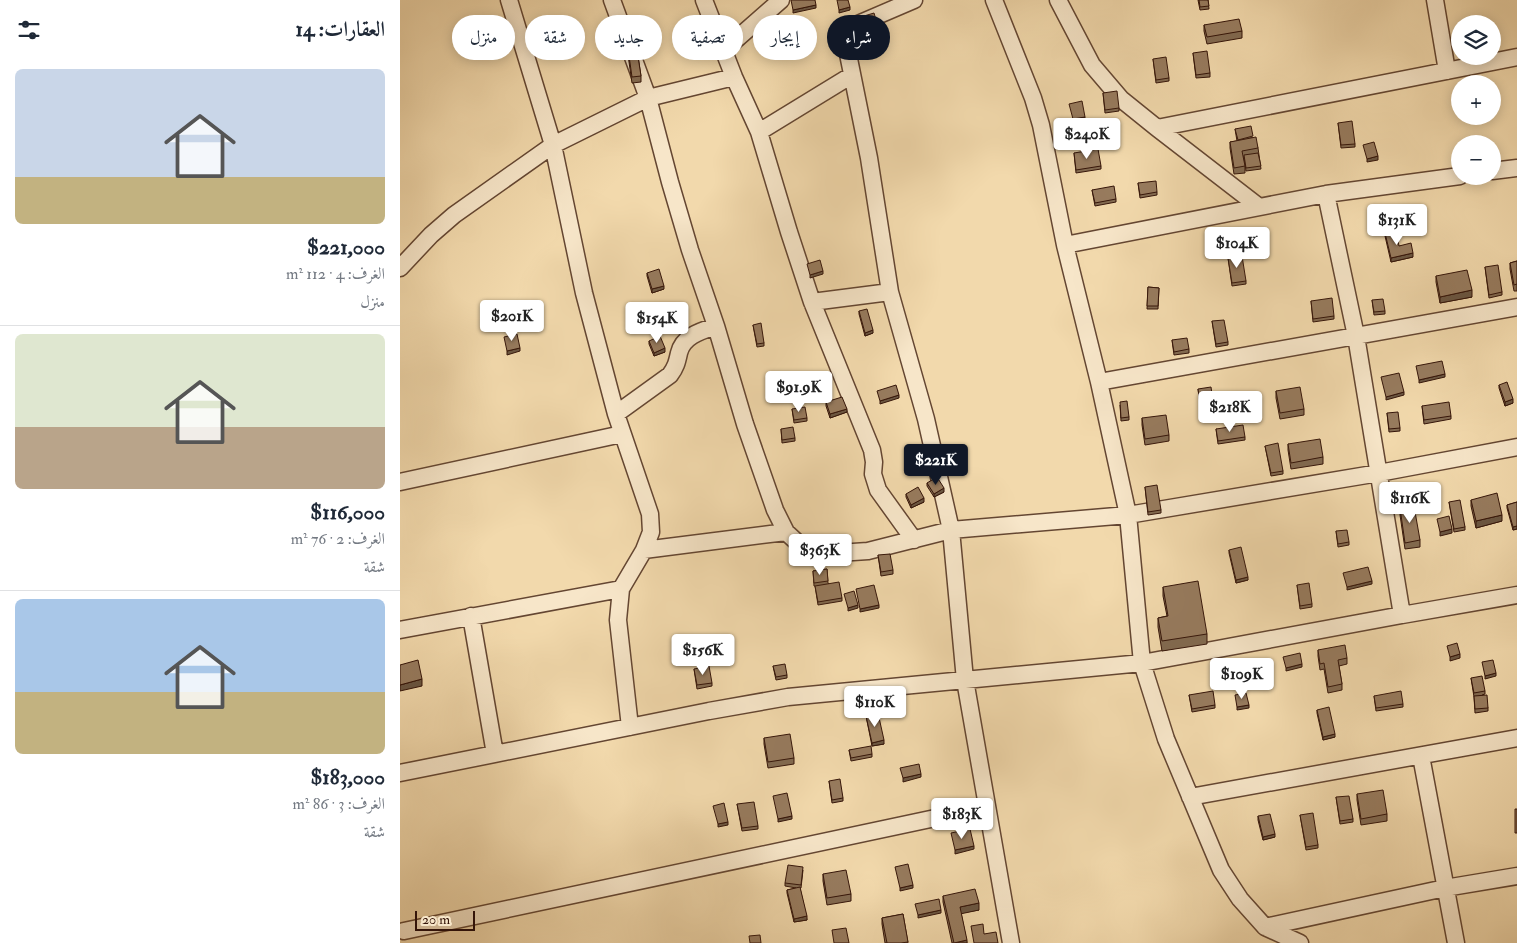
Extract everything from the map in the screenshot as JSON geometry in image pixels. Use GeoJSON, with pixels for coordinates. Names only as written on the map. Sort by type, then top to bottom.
{"type":"FeatureCollection","features":[{"type":"Feature","properties":{"kind":"street"},"geometry":{"type":"LineString","coordinates":[[509,0],[553,145],[584,293],[616,414],[650,514],[651,532],[644,550],[621,589],[618,620],[630,727]]}},
{"type":"Feature","properties":{"kind":"street"},"geometry":{"type":"LineString","coordinates":[[612,0],[648,98],[688,242],[716,326],[748,433],[775,510],[786,532],[800,545],[823,554],[868,551],[951,530],[1128,516],[1379,474],[1517,447]]}},
{"type":"Feature","properties":{"kind":"street"},"geometry":{"type":"LineString","coordinates":[[704,0],[710,15]]}},
{"type":"Feature","properties":{"kind":"street"},"geometry":{"type":"LineString","coordinates":[[743,33],[781,0]]}},
{"type":"Feature","properties":{"kind":"street"},"geometry":{"type":"LineString","coordinates":[[914,0],[851,28],[847,35],[846,44],[869,158],[890,292],[926,419],[951,530],[965,680],[1011,943]]}},
{"type":"Feature","properties":{"kind":"street"},"geometry":{"type":"LineString","coordinates":[[994,0],[1042,125],[1065,245],[1099,382],[1128,516],[1142,663],[1166,738],[1221,870],[1240,899],[1264,927],[1300,943]]}},
{"type":"Feature","properties":{"kind":"street"},"geometry":{"type":"LineString","coordinates":[[1060,0],[1092,65],[1121,99],[1258,206]]}},
{"type":"Feature","properties":{"kind":"street"},"geometry":{"type":"LineString","coordinates":[[1435,0],[1447,71]]}},
{"type":"Feature","properties":{"kind":"street"},"geometry":{"type":"LineString","coordinates":[[1157,128],[1517,57]]}},
{"type":"Feature","properties":{"kind":"street"},"geometry":{"type":"LineString","coordinates":[[727,60],[759,132],[812,302],[872,450],[875,483],[914,540]]}},
{"type":"Feature","properties":{"kind":"street"},"geometry":{"type":"LineString","coordinates":[[759,132],[852,75]]}},
{"type":"Feature","properties":{"kind":"street"},"geometry":{"type":"LineString","coordinates":[[400,268],[431,235],[454,215],[553,145],[648,98],[734,77]]}},
{"type":"Feature","properties":{"kind":"street"},"geometry":{"type":"LineString","coordinates":[[1501,170],[1517,168]]}},
{"type":"Feature","properties":{"kind":"street"},"geometry":{"type":"LineString","coordinates":[[1065,245],[1326,194],[1451,177]]}},
{"type":"Feature","properties":{"kind":"street"},"geometry":{"type":"LineString","coordinates":[[1326,194],[1356,336],[1402,615]]}},
{"type":"Feature","properties":{"kind":"street"},"geometry":{"type":"LineString","coordinates":[[812,302],[890,292]]}},
{"type":"Feature","properties":{"kind":"street"},"geometry":{"type":"LineString","coordinates":[[1099,382],[1517,307]]}},
{"type":"Feature","properties":{"kind":"street"},"geometry":{"type":"LineString","coordinates":[[616,414],[670,375],[676,368],[679,352],[683,344],[690,337],[716,326]]}},
{"type":"Feature","properties":{"kind":"street"},"geometry":{"type":"LineString","coordinates":[[400,482],[622,434]]}},
{"type":"Feature","properties":{"kind":"street"},"geometry":{"type":"LineString","coordinates":[[644,550],[786,532]]}},
{"type":"Feature","properties":{"kind":"street"},"geometry":{"type":"LineString","coordinates":[[400,630],[621,589]]}},
{"type":"Feature","properties":{"kind":"street"},"geometry":{"type":"LineString","coordinates":[[400,773],[788,697],[1142,663],[1517,595]]}},
{"type":"Feature","properties":{"kind":"street"},"geometry":{"type":"LineString","coordinates":[[471,616],[495,754]]}},
{"type":"Feature","properties":{"kind":"street"},"geometry":{"type":"LineString","coordinates":[[1190,797],[1517,738]]}},
{"type":"Feature","properties":{"kind":"street"},"geometry":{"type":"LineString","coordinates":[[1421,756],[1456,943]]}},
{"type":"Feature","properties":{"kind":"street"},"geometry":{"type":"LineString","coordinates":[[406,934],[987,807]]}},
{"type":"Feature","properties":{"kind":"street"},"geometry":{"type":"LineString","coordinates":[[1264,927],[1446,888],[1517,876]]}},
{"type":"Feature","properties":{"kind":"building"},"geometry":{"type":"Polygon","coordinates":[[[791,0],[815,0],[816,5],[793,10],[791,0]]]}},
{"type":"Feature","properties":{"kind":"building"},"geometry":{"type":"Polygon","coordinates":[[[837,0],[848,0],[850,7],[839,10],[837,0]]]}},
{"type":"Feature","properties":{"kind":"building"},"geometry":{"type":"Polygon","coordinates":[[[1199,0],[1208,0],[1209,6],[1200,7],[1199,0]]]}},
{"type":"Feature","properties":{"kind":"building"},"geometry":{"type":"Polygon","coordinates":[[[1239,19],[1242,31],[1207,37],[1204,25],[1239,19]]]}},
{"type":"Feature","properties":{"kind":"building"},"geometry":{"type":"Polygon","coordinates":[[[1207,51],[1210,73],[1196,75],[1193,53],[1207,51]]]}},
{"type":"Feature","properties":{"kind":"building"},"geometry":{"type":"Polygon","coordinates":[[[1166,57],[1169,78],[1156,80],[1153,59],[1166,57]]]}},
{"type":"Feature","properties":{"kind":"building"},"geometry":{"type":"Polygon","coordinates":[[[630,60],[639,60],[641,76],[632,77],[630,60]]]}},
{"type":"Feature","properties":{"kind":"building"},"geometry":{"type":"Polygon","coordinates":[[[1117,91],[1119,108],[1105,110],[1103,93],[1117,91]]]}},
{"type":"Feature","properties":{"kind":"building"},"geometry":{"type":"Polygon","coordinates":[[[1082,101],[1085,117],[1073,119],[1069,104],[1082,101]]]}},
{"type":"Feature","properties":{"kind":"building"},"geometry":{"type":"Polygon","coordinates":[[[1352,121],[1355,144],[1341,145],[1338,123],[1352,121]]]}},
{"type":"Feature","properties":{"kind":"building"},"geometry":{"type":"Polygon","coordinates":[[[1251,126],[1253,136],[1238,140],[1235,129],[1251,126]]]}},
{"type":"Feature","properties":{"kind":"building"},"geometry":{"type":"Polygon","coordinates":[[[1256,137],[1258,148],[1242,151],[1245,166],[1234,168],[1230,142],[1256,137]]]}},
{"type":"Feature","properties":{"kind":"building"},"geometry":{"type":"Polygon","coordinates":[[[1374,142],[1378,156],[1367,159],[1363,145],[1374,142]]]}},
{"type":"Feature","properties":{"kind":"building"},"geometry":{"type":"Polygon","coordinates":[[[1098,149],[1101,166],[1076,170],[1074,153],[1098,149]]]}},
{"type":"Feature","properties":{"kind":"building"},"geometry":{"type":"Polygon","coordinates":[[[1258,153],[1261,166],[1246,168],[1244,155],[1258,153]]]}},
{"type":"Feature","properties":{"kind":"building"},"geometry":{"type":"Polygon","coordinates":[[[1156,181],[1157,192],[1140,195],[1138,183],[1156,181]]]}},
{"type":"Feature","properties":{"kind":"building"},"geometry":{"type":"Polygon","coordinates":[[[1114,186],[1116,199],[1095,203],[1092,190],[1114,186]]]}},
{"type":"Feature","properties":{"kind":"building"},"geometry":{"type":"Polygon","coordinates":[[[1396,231],[1399,246],[1411,243],[1413,253],[1391,258],[1385,233],[1396,231]]]}},
{"type":"Feature","properties":{"kind":"building"},"geometry":{"type":"Polygon","coordinates":[[[1242,256],[1246,281],[1232,283],[1228,258],[1242,256]]]}},
{"type":"Feature","properties":{"kind":"building"},"geometry":{"type":"Polygon","coordinates":[[[820,260],[823,271],[810,275],[807,264],[820,260]]]}},
{"type":"Feature","properties":{"kind":"building"},"geometry":{"type":"Polygon","coordinates":[[[1517,261],[1517,284],[1514,285],[1510,263],[1517,261]]]}},
{"type":"Feature","properties":{"kind":"building"},"geometry":{"type":"Polygon","coordinates":[[[1498,265],[1502,292],[1489,295],[1485,267],[1498,265]]]}},
{"type":"Feature","properties":{"kind":"building"},"geometry":{"type":"Polygon","coordinates":[[[659,269],[664,286],[652,289],[647,273],[659,269]]]}},
{"type":"Feature","properties":{"kind":"building"},"geometry":{"type":"Polygon","coordinates":[[[1467,270],[1472,290],[1440,297],[1436,276],[1467,270]]]}},
{"type":"Feature","properties":{"kind":"building"},"geometry":{"type":"Polygon","coordinates":[[[1148,287],[1159,288],[1158,306],[1147,306],[1148,287]]]}},
{"type":"Feature","properties":{"kind":"building"},"geometry":{"type":"Polygon","coordinates":[[[1332,298],[1334,316],[1313,319],[1311,301],[1332,298]]]}},
{"type":"Feature","properties":{"kind":"building"},"geometry":{"type":"Polygon","coordinates":[[[1383,299],[1385,311],[1374,312],[1372,300],[1383,299]]]}},
{"type":"Feature","properties":{"kind":"building"},"geometry":{"type":"Polygon","coordinates":[[[867,309],[873,330],[865,333],[859,311],[867,309]]]}},
{"type":"Feature","properties":{"kind":"building"},"geometry":{"type":"Polygon","coordinates":[[[1224,320],[1228,342],[1216,344],[1212,321],[1224,320]]]}},
{"type":"Feature","properties":{"kind":"building"},"geometry":{"type":"Polygon","coordinates":[[[761,323],[764,343],[757,344],[753,325],[761,323]]]}},
{"type":"Feature","properties":{"kind":"building"},"geometry":{"type":"Polygon","coordinates":[[[517,334],[520,348],[507,351],[504,337],[517,334]]]}},
{"type":"Feature","properties":{"kind":"building"},"geometry":{"type":"Polygon","coordinates":[[[660,336],[665,348],[654,353],[649,341],[660,336]]]}},
{"type":"Feature","properties":{"kind":"building"},"geometry":{"type":"Polygon","coordinates":[[[1187,338],[1189,349],[1174,352],[1172,340],[1187,338]]]}},
{"type":"Feature","properties":{"kind":"building"},"geometry":{"type":"Polygon","coordinates":[[[1442,361],[1445,374],[1419,380],[1416,366],[1442,361]]]}},
{"type":"Feature","properties":{"kind":"building"},"geometry":{"type":"Polygon","coordinates":[[[1399,373],[1404,392],[1386,397],[1381,377],[1399,373]]]}},
{"type":"Feature","properties":{"kind":"building"},"geometry":{"type":"Polygon","coordinates":[[[1507,382],[1513,399],[1505,402],[1499,385],[1507,382]]]}},
{"type":"Feature","properties":{"kind":"building"},"geometry":{"type":"Polygon","coordinates":[[[896,385],[899,395],[880,401],[877,391],[896,385]]]}},
{"type":"Feature","properties":{"kind":"building"},"geometry":{"type":"Polygon","coordinates":[[[1211,387],[1214,408],[1201,410],[1198,389],[1211,387]]]}},
{"type":"Feature","properties":{"kind":"building"},"geometry":{"type":"Polygon","coordinates":[[[1300,387],[1304,409],[1280,413],[1276,391],[1300,387]]]}},
{"type":"Feature","properties":{"kind":"building"},"geometry":{"type":"Polygon","coordinates":[[[842,397],[847,409],[830,414],[826,402],[842,397]]]}},
{"type":"Feature","properties":{"kind":"building"},"geometry":{"type":"Polygon","coordinates":[[[1127,401],[1129,417],[1121,418],[1120,402],[1127,401]]]}},
{"type":"Feature","properties":{"kind":"building"},"geometry":{"type":"Polygon","coordinates":[[[1449,402],[1451,416],[1424,420],[1422,406],[1449,402]]]}},
{"type":"Feature","properties":{"kind":"building"},"geometry":{"type":"Polygon","coordinates":[[[805,407],[807,418],[794,420],[792,409],[805,407]]]}},
{"type":"Feature","properties":{"kind":"building"},"geometry":{"type":"Polygon","coordinates":[[[1398,412],[1400,428],[1389,429],[1387,413],[1398,412]]]}},
{"type":"Feature","properties":{"kind":"building"},"geometry":{"type":"Polygon","coordinates":[[[1166,415],[1169,435],[1145,439],[1142,418],[1166,415]]]}},
{"type":"Feature","properties":{"kind":"building"},"geometry":{"type":"Polygon","coordinates":[[[1243,425],[1245,437],[1218,441],[1216,429],[1243,425]]]}},
{"type":"Feature","properties":{"kind":"building"},"geometry":{"type":"Polygon","coordinates":[[[793,427],[795,438],[782,440],[781,429],[793,427]]]}},
{"type":"Feature","properties":{"kind":"building"},"geometry":{"type":"Polygon","coordinates":[[[1320,439],[1323,457],[1291,463],[1288,444],[1320,439]]]}},
{"type":"Feature","properties":{"kind":"building"},"geometry":{"type":"Polygon","coordinates":[[[1278,443],[1283,471],[1271,473],[1265,446],[1278,443]]]}},
{"type":"Feature","properties":{"kind":"building"},"geometry":{"type":"Polygon","coordinates":[[[937,477],[944,488],[934,494],[927,483],[937,477]]]}},
{"type":"Feature","properties":{"kind":"building"},"geometry":{"type":"Polygon","coordinates":[[[1157,485],[1161,510],[1148,512],[1145,487],[1157,485]]]}},
{"type":"Feature","properties":{"kind":"building"},"geometry":{"type":"Polygon","coordinates":[[[918,487],[924,498],[911,505],[906,494],[918,487]]]}},
{"type":"Feature","properties":{"kind":"building"},"geometry":{"type":"Polygon","coordinates":[[[1497,493],[1502,515],[1476,521],[1471,500],[1497,493]]]}},
{"type":"Feature","properties":{"kind":"building"},"geometry":{"type":"Polygon","coordinates":[[[1460,500],[1465,527],[1454,529],[1449,502],[1460,500]]]}},
{"type":"Feature","properties":{"kind":"building"},"geometry":{"type":"Polygon","coordinates":[[[1517,502],[1517,526],[1513,527],[1507,505],[1517,502]]]}},
{"type":"Feature","properties":{"kind":"building"},"geometry":{"type":"Polygon","coordinates":[[[1414,506],[1420,540],[1405,543],[1400,508],[1414,506]]]}},
{"type":"Feature","properties":{"kind":"building"},"geometry":{"type":"Polygon","coordinates":[[[1449,516],[1452,529],[1440,532],[1437,519],[1449,516]]]}},
{"type":"Feature","properties":{"kind":"building"},"geometry":{"type":"Polygon","coordinates":[[[1347,530],[1349,542],[1338,544],[1336,531],[1347,530]]]}},
{"type":"Feature","properties":{"kind":"building"},"geometry":{"type":"Polygon","coordinates":[[[1241,547],[1248,577],[1236,580],[1229,550],[1241,547]]]}},
{"type":"Feature","properties":{"kind":"building"},"geometry":{"type":"Polygon","coordinates":[[[890,554],[893,570],[881,572],[878,555],[890,554]]]}},
{"type":"Feature","properties":{"kind":"building"},"geometry":{"type":"Polygon","coordinates":[[[1368,567],[1372,581],[1347,587],[1343,573],[1368,567]]]}},
{"type":"Feature","properties":{"kind":"building"},"geometry":{"type":"Polygon","coordinates":[[[827,569],[828,581],[814,583],[813,571],[827,569]]]}},
{"type":"Feature","properties":{"kind":"building"},"geometry":{"type":"Polygon","coordinates":[[[1198,581],[1207,634],[1162,641],[1158,618],[1168,616],[1163,587],[1198,581]]]}},
{"type":"Feature","properties":{"kind":"building"},"geometry":{"type":"Polygon","coordinates":[[[839,582],[842,598],[818,602],[815,586],[839,582]]]}},
{"type":"Feature","properties":{"kind":"building"},"geometry":{"type":"Polygon","coordinates":[[[1309,583],[1312,604],[1300,606],[1297,585],[1309,583]]]}},
{"type":"Feature","properties":{"kind":"building"},"geometry":{"type":"Polygon","coordinates":[[[874,585],[879,605],[860,609],[856,589],[874,585]]]}},
{"type":"Feature","properties":{"kind":"building"},"geometry":{"type":"Polygon","coordinates":[[[854,591],[858,605],[848,608],[844,594],[854,591]]]}},
{"type":"Feature","properties":{"kind":"building"},"geometry":{"type":"Polygon","coordinates":[[[1457,643],[1460,654],[1450,657],[1447,646],[1457,643]]]}},
{"type":"Feature","properties":{"kind":"building"},"geometry":{"type":"Polygon","coordinates":[[[1345,645],[1347,658],[1338,660],[1342,684],[1328,687],[1324,663],[1320,664],[1318,650],[1345,645]]]}},
{"type":"Feature","properties":{"kind":"building"},"geometry":{"type":"Polygon","coordinates":[[[1300,653],[1302,664],[1286,668],[1283,657],[1300,653]]]}},
{"type":"Feature","properties":{"kind":"building"},"geometry":{"type":"Polygon","coordinates":[[[418,660],[422,679],[400,685],[400,665],[418,660]]]}},
{"type":"Feature","properties":{"kind":"building"},"geometry":{"type":"Polygon","coordinates":[[[1493,660],[1496,673],[1485,676],[1482,662],[1493,660]]]}},
{"type":"Feature","properties":{"kind":"building"},"geometry":{"type":"Polygon","coordinates":[[[785,664],[787,675],[776,677],[773,666],[785,664]]]}},
{"type":"Feature","properties":{"kind":"building"},"geometry":{"type":"Polygon","coordinates":[[[709,666],[712,683],[697,685],[694,669],[709,666]]]}},
{"type":"Feature","properties":{"kind":"building"},"geometry":{"type":"Polygon","coordinates":[[[1482,676],[1485,691],[1474,693],[1471,678],[1482,676]]]}},
{"type":"Feature","properties":{"kind":"building"},"geometry":{"type":"Polygon","coordinates":[[[1213,691],[1215,705],[1192,709],[1189,695],[1213,691]]]}},
{"type":"Feature","properties":{"kind":"building"},"geometry":{"type":"Polygon","coordinates":[[[1401,691],[1403,704],[1376,708],[1374,696],[1401,691]]]}},
{"type":"Feature","properties":{"kind":"building"},"geometry":{"type":"Polygon","coordinates":[[[1246,693],[1249,705],[1237,707],[1235,695],[1246,693]]]}},
{"type":"Feature","properties":{"kind":"building"},"geometry":{"type":"Polygon","coordinates":[[[1487,695],[1488,708],[1475,709],[1474,696],[1487,695]]]}},
{"type":"Feature","properties":{"kind":"building"},"geometry":{"type":"Polygon","coordinates":[[[1329,707],[1335,734],[1323,737],[1317,710],[1329,707]]]}},
{"type":"Feature","properties":{"kind":"building"},"geometry":{"type":"Polygon","coordinates":[[[878,713],[884,740],[872,743],[866,716],[878,713]]]}},
{"type":"Feature","properties":{"kind":"building"},"geometry":{"type":"Polygon","coordinates":[[[790,734],[794,758],[768,762],[764,738],[790,734]]]}},
{"type":"Feature","properties":{"kind":"building"},"geometry":{"type":"Polygon","coordinates":[[[871,746],[872,754],[851,758],[849,750],[871,746]]]}},
{"type":"Feature","properties":{"kind":"building"},"geometry":{"type":"Polygon","coordinates":[[[919,764],[921,774],[903,778],[900,768],[919,764]]]}},
{"type":"Feature","properties":{"kind":"building"},"geometry":{"type":"Polygon","coordinates":[[[840,779],[843,798],[832,800],[829,781],[840,779]]]}},
{"type":"Feature","properties":{"kind":"building"},"geometry":{"type":"Polygon","coordinates":[[[1383,790],[1387,814],[1361,819],[1357,794],[1383,790]]]}},
{"type":"Feature","properties":{"kind":"building"},"geometry":{"type":"Polygon","coordinates":[[[787,793],[792,816],[778,819],[773,796],[787,793]]]}},
{"type":"Feature","properties":{"kind":"building"},"geometry":{"type":"Polygon","coordinates":[[[1349,796],[1353,819],[1340,821],[1336,797],[1349,796]]]}},
{"type":"Feature","properties":{"kind":"building"},"geometry":{"type":"Polygon","coordinates":[[[754,802],[758,826],[742,828],[737,804],[754,802]]]}},
{"type":"Feature","properties":{"kind":"building"},"geometry":{"type":"Polygon","coordinates":[[[724,803],[728,822],[718,824],[713,806],[724,803]]]}},
{"type":"Feature","properties":{"kind":"building"},"geometry":{"type":"Polygon","coordinates":[[[1515,809],[1517,809],[1517,833],[1515,833],[1515,809]]]}},
{"type":"Feature","properties":{"kind":"building"},"geometry":{"type":"Polygon","coordinates":[[[1313,813],[1318,845],[1306,847],[1300,815],[1313,813]]]}},
{"type":"Feature","properties":{"kind":"building"},"geometry":{"type":"Polygon","coordinates":[[[1270,814],[1275,834],[1263,837],[1258,816],[1270,814]]]}},
{"type":"Feature","properties":{"kind":"building"},"geometry":{"type":"Polygon","coordinates":[[[970,829],[974,846],[955,850],[951,833],[970,829]]]}},
{"type":"Feature","properties":{"kind":"building"},"geometry":{"type":"Polygon","coordinates":[[[908,864],[913,885],[900,888],[895,867],[908,864]]]}},
{"type":"Feature","properties":{"kind":"building"},"geometry":{"type":"Polygon","coordinates":[[[788,865],[803,867],[801,885],[785,883],[788,865]]]}},
{"type":"Feature","properties":{"kind":"building"},"geometry":{"type":"Polygon","coordinates":[[[846,870],[851,894],[827,898],[823,874],[846,870]]]}},
{"type":"Feature","properties":{"kind":"building"},"geometry":{"type":"Polygon","coordinates":[[[800,887],[807,916],[794,919],[787,890],[800,887]]]}},
{"type":"Feature","properties":{"kind":"building"},"geometry":{"type":"Polygon","coordinates":[[[975,889],[979,903],[960,907],[967,940],[954,943],[943,896],[975,889]]]}},
{"type":"Feature","properties":{"kind":"building"},"geometry":{"type":"Polygon","coordinates":[[[939,899],[941,910],[918,915],[915,904],[939,899]]]}},
{"type":"Feature","properties":{"kind":"building"},"geometry":{"type":"Polygon","coordinates":[[[903,914],[908,942],[887,943],[882,918],[903,914]]]}},
{"type":"Feature","properties":{"kind":"building"},"geometry":{"type":"Polygon","coordinates":[[[983,924],[984,934],[996,932],[998,943],[974,943],[971,926],[983,924]]]}},
{"type":"Feature","properties":{"kind":"building"},"geometry":{"type":"Polygon","coordinates":[[[846,928],[849,943],[834,943],[832,930],[846,928]]]}},
{"type":"Feature","properties":{"kind":"building"},"geometry":{"type":"Polygon","coordinates":[[[760,935],[761,943],[750,943],[749,936],[760,935]]]}}]}
